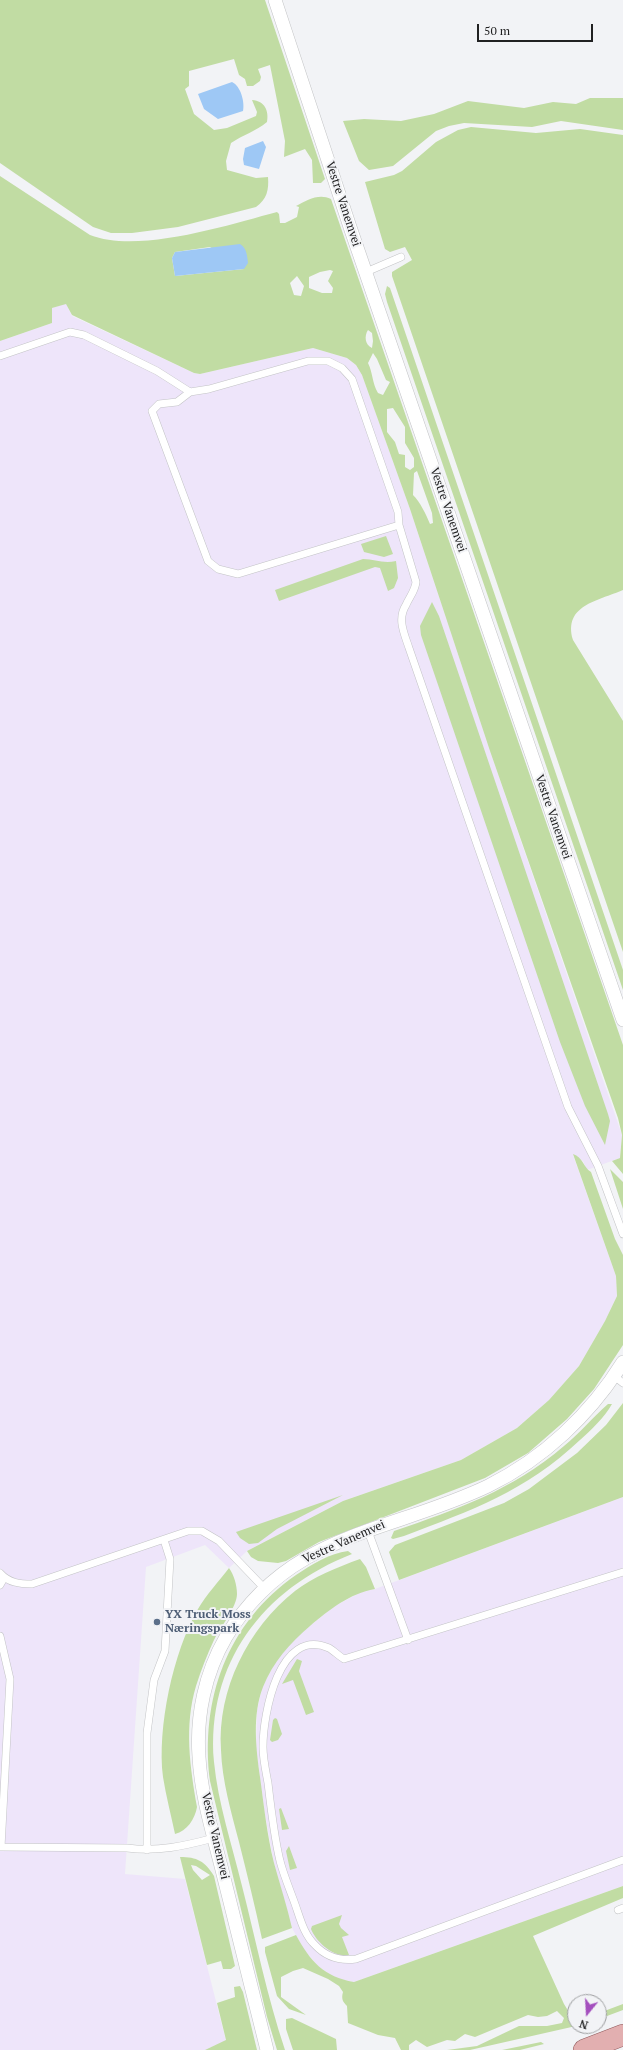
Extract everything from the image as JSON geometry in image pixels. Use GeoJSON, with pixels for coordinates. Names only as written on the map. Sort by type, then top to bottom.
{"type":"FeatureCollection","features":[{"type":"Feature","properties":{"kind":"main road"},"geometry":{"type":"LineString","coordinates":[[584,2050],[623,2035]]}},
{"type":"Feature","properties":{"kind":"street","name":"Vestre Vanemvei"},"geometry":{"type":"LineString","coordinates":[[275,0],[366,272],[623,1020]]}},
{"type":"Feature","properties":{"kind":"street","name":"Vestre Vanemvei"},"geometry":{"type":"LineString","coordinates":[[267,2050],[214,1838],[199,1758],[200,1720],[203,1696],[214,1661],[223,1642],[236,1621],[265,1589],[291,1566],[312,1554],[368,1531],[486,1487],[521,1467],[564,1434],[602,1394],[619,1379],[623,1362]]}},
{"type":"Feature","properties":{"kind":"lane"},"geometry":{"type":"LineString","coordinates":[[366,272],[402,257]]}},
{"type":"Feature","properties":{"kind":"lane"},"geometry":{"type":"LineString","coordinates":[[0,356],[70,332],[84,335],[143,365],[190,392]]}},
{"type":"Feature","properties":{"kind":"lane"},"geometry":{"type":"LineString","coordinates":[[399,525],[238,574],[218,568],[208,561],[152,411],[159,404],[177,402],[190,392],[209,389],[308,361],[328,361],[342,368],[352,379],[398,512],[399,525],[416,582],[416,589],[402,614],[401,622],[409,648],[568,1107],[598,1166],[623,1234]]}},
{"type":"Feature","properties":{"kind":"lane"},"geometry":{"type":"LineString","coordinates":[[0,1585],[2,1575],[19,1584],[32,1584],[188,1531],[202,1531],[219,1541],[265,1589]]}},
{"type":"Feature","properties":{"kind":"lane"},"geometry":{"type":"LineString","coordinates":[[368,1531],[408,1640]]}},
{"type":"Feature","properties":{"kind":"lane"},"geometry":{"type":"LineString","coordinates":[[147,1850],[147,1732],[154,1680],[165,1651],[170,1559],[164,1540]]}},
{"type":"Feature","properties":{"kind":"lane"},"geometry":{"type":"LineString","coordinates":[[623,1572],[344,1659],[329,1648],[312,1645],[299,1649],[291,1654],[278,1674],[269,1697],[264,1724],[263,1748],[272,1816],[281,1862],[303,1927],[314,1945],[327,1956],[344,1960],[356,1959],[623,1860]]}},
{"type":"Feature","properties":{"kind":"lane"},"geometry":{"type":"LineString","coordinates":[[0,1636],[10,1679],[1,1847],[127,1848],[147,1850],[178,1848],[214,1838]]}},
{"type":"Feature","properties":{"kind":"shaded area"},"geometry":{"type":"Polygon","coordinates":[[[66,303],[72,316],[194,373],[200,374],[313,348],[347,358],[356,365],[362,375],[410,509],[490,751],[622,1135],[620,1158],[587,1170],[583,1161],[573,1155],[616,1276],[617,1296],[605,1321],[579,1366],[549,1400],[517,1428],[461,1460],[343,1501],[247,1551],[229,1568],[205,1545],[146,1567],[125,1874],[185,1879],[226,2041],[205,2050],[0,2050],[0,341],[52,323],[52,308],[66,303]]]}},
{"type":"Feature","properties":{"kind":"shaded area"},"geometry":{"type":"Polygon","coordinates":[[[623,1497],[623,1886],[354,1982],[337,1979],[319,1967],[304,1950],[292,1928],[274,1863],[265,1815],[256,1749],[257,1710],[262,1688],[273,1666],[290,1643],[301,1633],[333,1607],[361,1592],[375,1589],[623,1497]]]}},
{"type":"Feature","properties":{"kind":"green space"},"geometry":{"type":"Polygon","coordinates":[[[0,0],[265,0],[325,179],[321,183],[313,183],[312,160],[305,149],[284,157],[285,141],[270,65],[258,69],[261,77],[260,81],[253,86],[247,86],[245,79],[239,75],[234,59],[189,71],[189,86],[185,89],[194,114],[214,130],[227,128],[256,116],[257,112],[252,100],[263,104],[267,110],[267,122],[231,143],[226,161],[227,170],[256,178],[268,177],[268,190],[263,201],[256,207],[178,227],[132,233],[111,233],[93,227],[0,163],[0,0]]]}},
{"type":"Feature","properties":{"kind":"green space"},"geometry":{"type":"Polygon","coordinates":[[[590,98],[623,98],[623,130],[561,121],[532,127],[464,123],[449,126],[436,131],[393,166],[369,170],[359,161],[343,121],[364,119],[401,121],[434,114],[468,101],[524,108],[553,102],[576,104],[590,98]]]}},
{"type":"Feature","properties":{"kind":"green space"},"geometry":{"type":"Polygon","coordinates":[[[471,127],[536,133],[580,129],[623,135],[623,590],[585,606],[573,619],[571,628],[573,640],[623,721],[623,952],[392,276],[392,272],[412,260],[405,247],[390,252],[385,249],[365,182],[394,175],[402,171],[436,142],[458,130],[471,127]]]}},
{"type":"Feature","properties":{"kind":"green space"},"geometry":{"type":"Polygon","coordinates":[[[0,176],[90,235],[110,240],[157,240],[183,236],[277,212],[279,214],[280,223],[285,223],[297,217],[299,207],[296,206],[318,197],[327,197],[331,199],[623,1045],[623,1174],[612,1161],[620,1158],[622,1135],[618,1118],[490,751],[410,509],[362,375],[356,365],[347,358],[313,348],[200,374],[194,373],[72,315],[66,304],[52,308],[52,323],[0,341],[0,176]],[[210,247],[175,252],[172,258],[175,276],[244,269],[210,247]],[[330,270],[320,272],[309,277],[309,288],[322,293],[332,293],[333,288],[328,281],[333,271],[330,270]],[[297,276],[290,283],[294,295],[301,296],[304,286],[297,276]],[[368,330],[366,335],[367,343],[372,348],[372,333],[368,330]],[[373,353],[368,363],[376,389],[378,393],[383,395],[390,382],[386,380],[373,353]],[[393,408],[387,409],[387,432],[395,442],[399,454],[405,455],[405,467],[410,470],[414,467],[414,458],[405,443],[405,427],[393,408]],[[417,471],[414,473],[413,495],[423,508],[430,524],[433,523],[432,513],[417,471]]]}},
{"type":"Feature","properties":{"kind":"green space"},"geometry":{"type":"Polygon","coordinates":[[[387,286],[390,288],[623,970],[623,990],[387,302],[385,294],[387,286]]]}},
{"type":"Feature","properties":{"kind":"green space"},"geometry":{"type":"Polygon","coordinates":[[[386,536],[393,554],[384,557],[364,552],[361,544],[386,536]]]}},
{"type":"Feature","properties":{"kind":"green space"},"geometry":{"type":"Polygon","coordinates":[[[363,559],[387,562],[396,561],[398,578],[394,588],[388,591],[380,568],[375,567],[279,601],[275,590],[363,559]]]}},
{"type":"Feature","properties":{"kind":"green space"},"geometry":{"type":"Polygon","coordinates":[[[432,602],[439,616],[608,1114],[610,1121],[605,1145],[585,1106],[560,1042],[421,635],[420,626],[432,602]]]}},
{"type":"Feature","properties":{"kind":"green space"},"geometry":{"type":"Polygon","coordinates":[[[573,1154],[579,1157],[586,1168],[591,1172],[615,1239],[623,1255],[623,1345],[594,1389],[567,1419],[528,1453],[485,1478],[319,1542],[286,1561],[278,1563],[258,1561],[251,1557],[247,1551],[343,1501],[461,1460],[517,1428],[549,1400],[579,1366],[605,1321],[617,1296],[616,1276],[573,1154]]]}},
{"type":"Feature","properties":{"kind":"green space"},"geometry":{"type":"Polygon","coordinates":[[[610,1169],[623,1182],[623,1209],[610,1169]]]}},
{"type":"Feature","properties":{"kind":"green space"},"geometry":{"type":"Polygon","coordinates":[[[623,1403],[623,1497],[399,1580],[389,1552],[395,1545],[504,1503],[529,1489],[577,1453],[606,1425],[623,1403]]]}},
{"type":"Feature","properties":{"kind":"green space"},"geometry":{"type":"Polygon","coordinates":[[[608,1404],[612,1404],[593,1428],[559,1458],[518,1486],[475,1508],[404,1536],[393,1539],[391,1538],[394,1531],[440,1515],[483,1497],[524,1475],[544,1462],[576,1436],[608,1404]]]}},
{"type":"Feature","properties":{"kind":"green space"},"geometry":{"type":"Polygon","coordinates":[[[343,1495],[277,1529],[258,1543],[249,1544],[240,1538],[236,1532],[343,1495]]]}},
{"type":"Feature","properties":{"kind":"green space"},"geometry":{"type":"Polygon","coordinates":[[[348,1551],[352,1554],[320,1569],[292,1587],[267,1609],[247,1634],[231,1662],[220,1693],[214,1726],[214,1762],[219,1793],[267,1989],[285,2050],[277,2050],[267,2017],[210,1781],[208,1751],[210,1721],[215,1692],[223,1665],[236,1640],[252,1616],[272,1594],[296,1575],[334,1554],[348,1551]]]}},
{"type":"Feature","properties":{"kind":"green space"},"geometry":{"type":"Polygon","coordinates":[[[360,1559],[366,1567],[375,1589],[357,1594],[340,1603],[303,1632],[289,1646],[277,1661],[267,1678],[257,1709],[256,1743],[269,1842],[292,1928],[262,1939],[223,1773],[221,1727],[224,1705],[230,1683],[239,1662],[263,1623],[278,1606],[295,1591],[310,1581],[360,1559]]]}},
{"type":"Feature","properties":{"kind":"green space"},"geometry":{"type":"Polygon","coordinates":[[[229,1568],[236,1584],[236,1599],[231,1611],[214,1640],[204,1663],[192,1701],[189,1746],[197,1807],[190,1824],[175,1834],[164,1784],[162,1757],[162,1736],[169,1691],[174,1668],[189,1627],[201,1604],[229,1568]]]}},
{"type":"Feature","properties":{"kind":"green space"},"geometry":{"type":"Polygon","coordinates":[[[297,1659],[302,1661],[299,1671],[314,1712],[306,1715],[293,1680],[282,1684],[297,1659]]]}},
{"type":"Feature","properties":{"kind":"green space"},"geometry":{"type":"Polygon","coordinates":[[[275,1718],[277,1719],[282,1734],[278,1740],[272,1742],[270,1740],[273,1720],[275,1718]]]}},
{"type":"Feature","properties":{"kind":"green space"},"geometry":{"type":"Polygon","coordinates":[[[281,1808],[289,1829],[282,1830],[279,1809],[281,1808]]]}},
{"type":"Feature","properties":{"kind":"green space"},"geometry":{"type":"Polygon","coordinates":[[[289,1846],[297,1868],[290,1870],[286,1851],[289,1846]]]}},
{"type":"Feature","properties":{"kind":"green space"},"geometry":{"type":"Polygon","coordinates":[[[180,1857],[196,1859],[204,1863],[214,1876],[235,1966],[231,1969],[223,1969],[221,1961],[207,1965],[180,1857]],[[191,1865],[193,1870],[202,1880],[210,1875],[196,1866],[191,1865]]]}},
{"type":"Feature","properties":{"kind":"green space"},"geometry":{"type":"Polygon","coordinates":[[[623,1886],[623,1898],[533,1936],[567,2009],[567,2028],[470,2050],[447,2050],[477,2046],[519,2026],[547,2026],[562,2023],[564,2018],[557,2011],[547,2016],[538,2017],[528,2015],[475,2037],[465,2034],[455,2041],[447,2040],[427,2047],[416,2040],[409,2045],[409,2050],[401,2050],[395,2038],[378,2035],[348,2023],[347,2006],[344,2003],[342,1997],[343,1992],[339,1986],[328,1979],[303,1968],[281,1977],[281,1997],[306,2015],[289,2009],[277,1996],[265,1947],[296,1935],[307,1953],[326,1972],[343,1980],[354,1982],[623,1886]]]}},
{"type":"Feature","properties":{"kind":"green space"},"geometry":{"type":"Polygon","coordinates":[[[342,1915],[339,1924],[341,1928],[349,1935],[342,1937],[349,1955],[337,1954],[326,1948],[313,1934],[311,1929],[312,1926],[342,1915]]]}},
{"type":"Feature","properties":{"kind":"green space"},"geometry":{"type":"Polygon","coordinates":[[[240,1986],[243,1992],[257,2050],[205,2050],[226,2040],[217,2003],[235,1997],[234,1987],[240,1986]]]}},
{"type":"Feature","properties":{"kind":"green space"},"geometry":{"type":"Polygon","coordinates":[[[623,2004],[623,2010],[607,2016],[607,2010],[623,2004]]]}},
{"type":"Feature","properties":{"kind":"green space"},"geometry":{"type":"Polygon","coordinates":[[[292,2018],[336,2039],[337,2050],[293,2050],[286,2029],[286,2019],[292,2018]]]}},
{"type":"Feature","properties":{"kind":"green space"},"geometry":{"type":"Polygon","coordinates":[[[541,2042],[544,2044],[520,2050],[502,2050],[541,2042]]]}},
{"type":"Feature","properties":{"kind":"water"},"geometry":{"type":"Polygon","coordinates":[[[232,82],[238,87],[242,95],[243,111],[218,119],[204,109],[198,94],[232,82]]]}},
{"type":"Feature","properties":{"kind":"water"},"geometry":{"type":"Polygon","coordinates":[[[263,141],[266,147],[259,169],[244,165],[243,159],[245,148],[263,141]]]}},
{"type":"Feature","properties":{"kind":"water"},"geometry":{"type":"Polygon","coordinates":[[[240,244],[245,250],[248,263],[244,269],[175,276],[172,258],[175,252],[240,244]]]}},
{"type":"Feature","properties":{"kind":"place","name":"YX Truck Moss Næringspark"},"geometry":{"type":"Point","coordinates":[157,1622]}}]}
